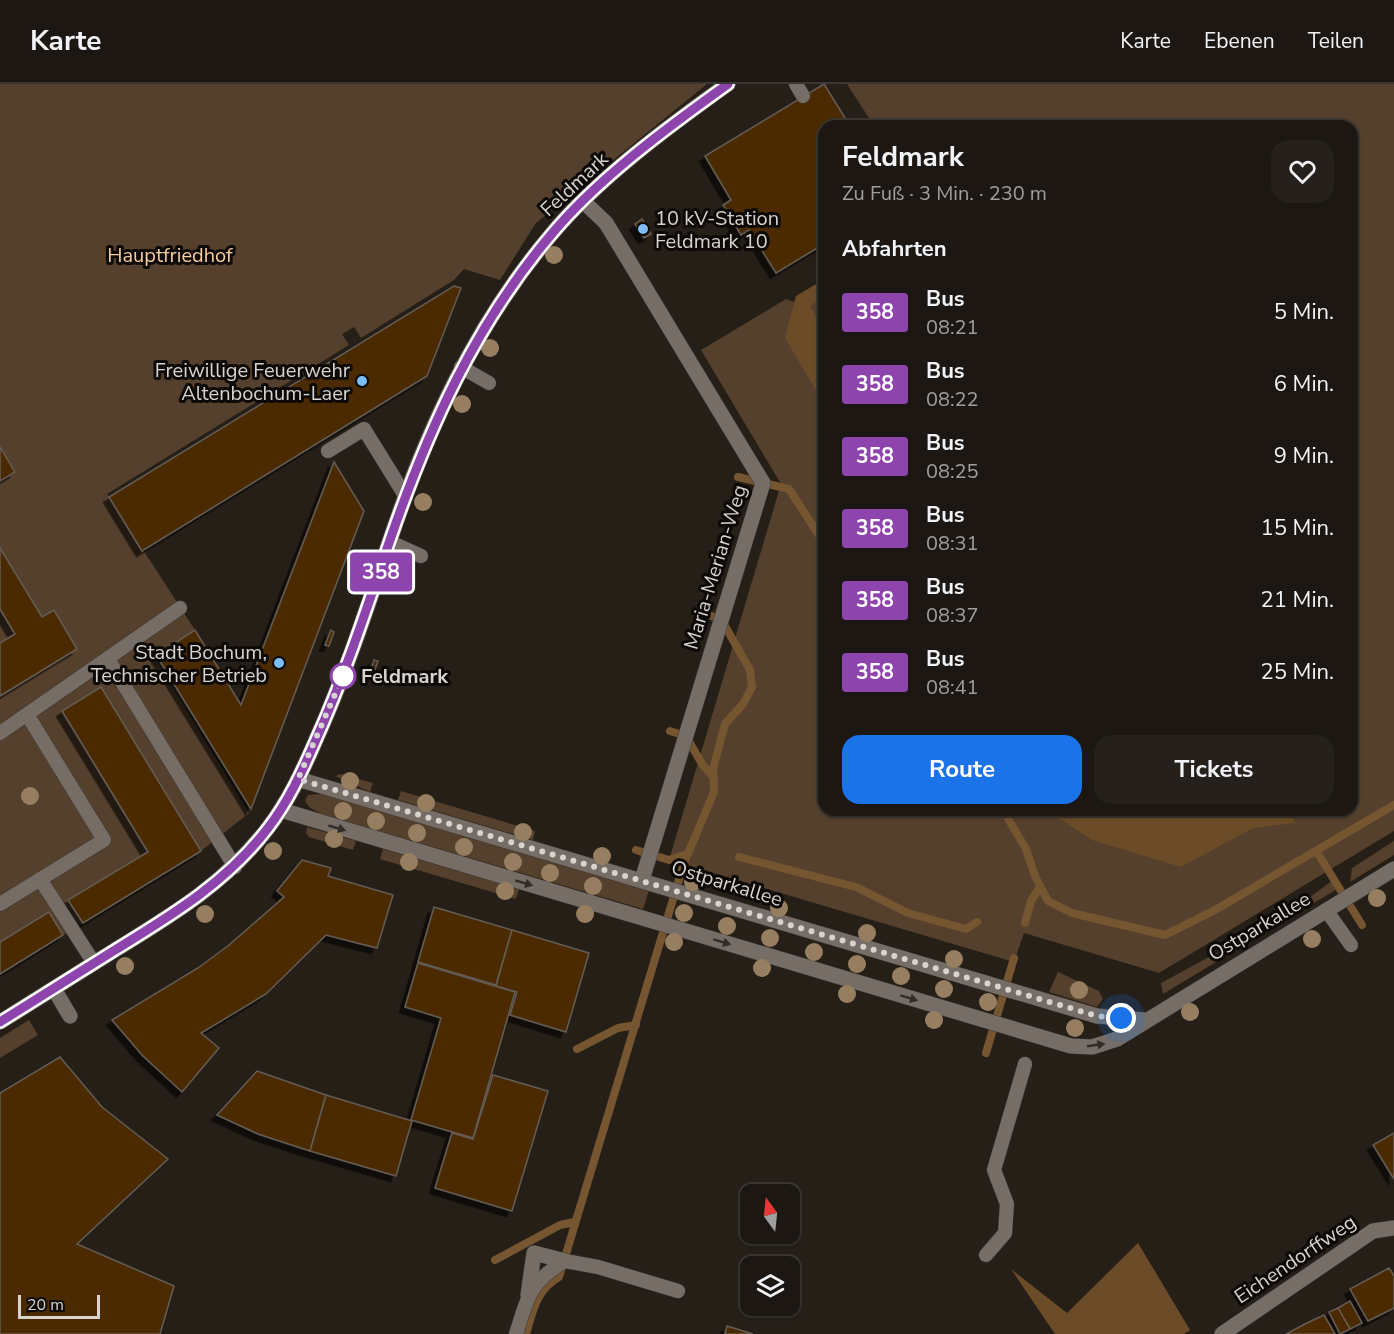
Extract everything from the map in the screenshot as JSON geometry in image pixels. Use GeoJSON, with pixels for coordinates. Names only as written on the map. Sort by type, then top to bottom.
{"type":"FeatureCollection","features":[{"type":"Feature","properties":{"kind":"street","name":"Feldmark"},"geometry":{"type":"LineString","coordinates":[[0,1022],[192,902],[235,867],[281,810],[298,779],[343,676],[368,612],[390,542],[430,432],[461,367],[499,304],[550,235],[583,201],[672,124],[728,84]]}},
{"type":"Feature","properties":{"kind":"street","name":"Maria-Merian-Weg"},"geometry":{"type":"LineString","coordinates":[[583,201],[606,223],[763,483],[642,880]]}},
{"type":"Feature","properties":{"kind":"street","name":"Ostparkallee"},"geometry":{"type":"LineString","coordinates":[[298,779],[1097,1016],[1145,1020]]}},
{"type":"Feature","properties":{"kind":"street","name":"Ostparkallee"},"geometry":{"type":"LineString","coordinates":[[281,810],[1071,1046],[1105,1044],[1394,869]]}},
{"type":"Feature","properties":{"kind":"street"},"geometry":{"type":"LineString","coordinates":[[54,989],[70,1016]]}},
{"type":"Feature","properties":{"kind":"street","name":"Eichendorffweg"},"geometry":{"type":"LineString","coordinates":[[1222,1334],[1373,1232],[1394,1228]]}},
{"type":"Feature","properties":{"kind":"street"},"geometry":{"type":"LineString","coordinates":[[528,1295],[534,1253],[565,1261]]}},
{"type":"Feature","properties":{"kind":"lane"},"geometry":{"type":"LineString","coordinates":[[461,367],[489,383]]}},
{"type":"Feature","properties":{"kind":"lane"},"geometry":{"type":"LineString","coordinates":[[328,451],[363,429],[406,497]]}},
{"type":"Feature","properties":{"kind":"lane"},"geometry":{"type":"LineString","coordinates":[[390,542],[421,556]]}},
{"type":"Feature","properties":{"kind":"lane"},"geometry":{"type":"LineString","coordinates":[[0,733],[28,716],[66,686],[180,608]]}},
{"type":"Feature","properties":{"kind":"lane"},"geometry":{"type":"LineString","coordinates":[[108,659],[235,867]]}},
{"type":"Feature","properties":{"kind":"lane"},"geometry":{"type":"LineString","coordinates":[[0,904],[104,840],[28,716]]}},
{"type":"Feature","properties":{"kind":"lane"},"geometry":{"type":"LineString","coordinates":[[40,879],[94,963]]}},
{"type":"Feature","properties":{"kind":"lane"},"geometry":{"type":"LineString","coordinates":[[1326,910],[1351,945]]}},
{"type":"Feature","properties":{"kind":"lane"},"geometry":{"type":"LineString","coordinates":[[986,1255],[1005,1233],[1007,1203],[994,1170],[1025,1064]]}},
{"type":"Feature","properties":{"kind":"lane"},"geometry":{"type":"LineString","coordinates":[[516,1334],[528,1295],[543,1274],[565,1261],[598,1267],[678,1291]]}},
{"type":"Feature","properties":{"kind":"green space","name":"Hauptfriedhof"},"geometry":{"type":"Polygon","coordinates":[[[0,84],[707,84],[536,223],[500,280],[464,269],[454,280],[361,338],[354,327],[342,334],[349,345],[107,494],[195,630],[154,656],[249,813],[201,851],[0,974],[0,84]]]}},
{"type":"Feature","properties":{"kind":"green space"},"geometry":{"type":"Polygon","coordinates":[[[847,84],[1394,84],[1394,831],[1159,973],[1024,933],[1014,962],[669,860],[781,484],[701,350],[786,299],[794,302],[818,287],[818,816],[1358,816],[1358,120],[870,120],[847,84]]]}},
{"type":"Feature","properties":{"kind":"green space"},"geometry":{"type":"Polygon","coordinates":[[[341,774],[373,783],[370,792],[335,776],[341,774]]]}},
{"type":"Feature","properties":{"kind":"green space"},"geometry":{"type":"Polygon","coordinates":[[[401,791],[535,831],[533,840],[398,800],[401,791]]]}},
{"type":"Feature","properties":{"kind":"green space"},"geometry":{"type":"Polygon","coordinates":[[[323,794],[649,890],[643,909],[321,814],[309,807],[305,801],[308,795],[323,794]]]}},
{"type":"Feature","properties":{"kind":"green space"},"geometry":{"type":"Polygon","coordinates":[[[307,827],[356,841],[353,850],[309,837],[306,833],[307,827]]]}},
{"type":"Feature","properties":{"kind":"green space"},"geometry":{"type":"Polygon","coordinates":[[[1394,841],[1394,855],[1350,882],[1352,868],[1394,841]]]}},
{"type":"Feature","properties":{"kind":"green space"},"geometry":{"type":"Polygon","coordinates":[[[383,849],[519,889],[516,899],[380,859],[383,849]]]}},
{"type":"Feature","properties":{"kind":"green space"},"geometry":{"type":"Polygon","coordinates":[[[1333,880],[1339,888],[1163,994],[1161,983],[1285,916],[1333,880]]]}},
{"type":"Feature","properties":{"kind":"green space"},"geometry":{"type":"Polygon","coordinates":[[[1058,972],[1099,991],[1103,999],[1097,1007],[1049,992],[1058,972]]]}},
{"type":"Feature","properties":{"kind":"green space"},"geometry":{"type":"Polygon","coordinates":[[[29,1020],[38,1035],[0,1058],[0,1038],[29,1020]]]}},
{"type":"Feature","properties":{"kind":"shaded area"},"geometry":{"type":"Polygon","coordinates":[[[818,283],[818,301],[810,306],[818,320],[818,394],[785,338],[796,296],[818,283]]]}},
{"type":"Feature","properties":{"kind":"shaded area"},"geometry":{"type":"Polygon","coordinates":[[[1056,816],[1292,816],[1296,823],[1253,828],[1181,867],[1092,840],[1056,816]]]}},
{"type":"Feature","properties":{"kind":"shaded area"},"geometry":{"type":"Polygon","coordinates":[[[1138,1243],[1190,1330],[1184,1334],[1055,1334],[1011,1269],[1067,1313],[1138,1243]]]}},
{"type":"Feature","properties":{"kind":"building"},"geometry":{"type":"Polygon","coordinates":[[[824,84],[846,120],[818,120],[818,248],[776,273],[749,230],[741,235],[723,205],[731,200],[705,156],[824,84]]]}},
{"type":"Feature","properties":{"kind":"building","name":"10 kV-Station Feldmark 10"},"geometry":{"type":"Polygon","coordinates":[[[642,219],[651,234],[644,238],[635,224],[642,219]]]}},
{"type":"Feature","properties":{"kind":"building"},"geometry":{"type":"Polygon","coordinates":[[[454,286],[461,288],[427,376],[142,551],[109,497],[454,286]]]}},
{"type":"Feature","properties":{"kind":"building"},"geometry":{"type":"Polygon","coordinates":[[[0,447],[15,472],[0,481],[0,447]]]}},
{"type":"Feature","properties":{"kind":"building"},"geometry":{"type":"Polygon","coordinates":[[[334,462],[364,511],[251,809],[156,655],[195,630],[241,705],[334,462]]]}},
{"type":"Feature","properties":{"kind":"building"},"geometry":{"type":"Polygon","coordinates":[[[0,548],[42,617],[54,610],[77,649],[0,696],[0,643],[15,634],[0,609],[0,548]]]}},
{"type":"Feature","properties":{"kind":"building"},"geometry":{"type":"Polygon","coordinates":[[[331,630],[334,632],[329,646],[325,645],[331,630]]]}},
{"type":"Feature","properties":{"kind":"building"},"geometry":{"type":"Polygon","coordinates":[[[374,660],[378,661],[373,675],[370,674],[374,660]]]}},
{"type":"Feature","properties":{"kind":"building"},"geometry":{"type":"Polygon","coordinates":[[[101,687],[201,851],[83,923],[68,900],[148,852],[62,711],[101,687]]]}},
{"type":"Feature","properties":{"kind":"building"},"geometry":{"type":"Polygon","coordinates":[[[302,860],[331,868],[328,876],[393,895],[377,948],[326,935],[266,994],[201,1033],[219,1048],[182,1092],[143,1056],[112,1020],[198,968],[229,945],[284,897],[277,891],[302,860]]]}},
{"type":"Feature","properties":{"kind":"building"},"geometry":{"type":"Polygon","coordinates":[[[434,907],[512,930],[496,985],[418,962],[434,907]]]}},
{"type":"Feature","properties":{"kind":"building"},"geometry":{"type":"Polygon","coordinates":[[[49,912],[63,935],[0,974],[0,942],[49,912]]]}},
{"type":"Feature","properties":{"kind":"building"},"geometry":{"type":"Polygon","coordinates":[[[512,930],[589,953],[566,1032],[510,1015],[517,992],[496,986],[512,930]]]}},
{"type":"Feature","properties":{"kind":"building"},"geometry":{"type":"Polygon","coordinates":[[[418,963],[515,992],[473,1138],[411,1120],[441,1018],[405,1007],[418,963]]]}},
{"type":"Feature","properties":{"kind":"building"},"geometry":{"type":"Polygon","coordinates":[[[60,1057],[102,1107],[168,1159],[77,1244],[174,1286],[160,1334],[0,1334],[0,1093],[60,1057]]]}},
{"type":"Feature","properties":{"kind":"building"},"geometry":{"type":"Polygon","coordinates":[[[257,1071],[326,1095],[310,1151],[258,1134],[217,1115],[257,1071]]]}},
{"type":"Feature","properties":{"kind":"building"},"geometry":{"type":"Polygon","coordinates":[[[493,1075],[548,1091],[512,1211],[435,1188],[452,1133],[473,1139],[493,1075]]]}},
{"type":"Feature","properties":{"kind":"building"},"geometry":{"type":"Polygon","coordinates":[[[326,1095],[412,1121],[396,1176],[310,1151],[326,1095]]]}},
{"type":"Feature","properties":{"kind":"building"},"geometry":{"type":"Polygon","coordinates":[[[1394,1133],[1394,1179],[1373,1145],[1394,1133]]]}},
{"type":"Feature","properties":{"kind":"building"},"geometry":{"type":"Polygon","coordinates":[[[1389,1268],[1394,1276],[1394,1308],[1368,1321],[1350,1289],[1389,1268]]]}},
{"type":"Feature","properties":{"kind":"building"},"geometry":{"type":"Polygon","coordinates":[[[1350,1301],[1362,1323],[1350,1329],[1338,1308],[1350,1301]]]}},
{"type":"Feature","properties":{"kind":"building"},"geometry":{"type":"Polygon","coordinates":[[[1338,1308],[1350,1329],[1340,1334],[1329,1312],[1338,1308]]]}},
{"type":"Feature","properties":{"kind":"building"},"geometry":{"type":"Polygon","coordinates":[[[1324,1315],[1335,1334],[1286,1334],[1309,1322],[1324,1315]]]}},
{"type":"Feature","properties":{"kind":"building"},"geometry":{"type":"Polygon","coordinates":[[[727,1326],[753,1334],[725,1334],[727,1326]]]}},
{"type":"Feature","properties":{"kind":"waterway"},"geometry":{"type":"LineString","coordinates":[[738,477],[789,489],[818,534]]}},
{"type":"Feature","properties":{"kind":"waterway"},"geometry":{"type":"LineString","coordinates":[[526,1334],[533,1309],[540,1295],[551,1282],[559,1277],[684,863],[714,792],[713,769],[725,724],[743,704],[752,687],[750,670],[721,619],[705,614]]}},
{"type":"Feature","properties":{"kind":"waterway"},"geometry":{"type":"LineString","coordinates":[[670,731],[686,736],[702,764],[714,778]]}},
{"type":"Feature","properties":{"kind":"waterway"},"geometry":{"type":"LineString","coordinates":[[1007,816],[1026,849],[1035,876],[1048,901],[1072,913],[1165,935],[1215,910],[1394,805]]}},
{"type":"Feature","properties":{"kind":"waterway"},"geometry":{"type":"LineString","coordinates":[[636,850],[669,860],[687,854]]}},
{"type":"Feature","properties":{"kind":"waterway"},"geometry":{"type":"LineString","coordinates":[[1317,852],[1362,925]]}},
{"type":"Feature","properties":{"kind":"waterway"},"geometry":{"type":"LineString","coordinates":[[739,857],[856,887],[908,913],[966,929],[977,922]]}},
{"type":"Feature","properties":{"kind":"waterway"},"geometry":{"type":"LineString","coordinates":[[1025,923],[1031,901],[1040,887]]}},
{"type":"Feature","properties":{"kind":"waterway"},"geometry":{"type":"LineString","coordinates":[[986,1053],[1014,958]]}},
{"type":"Feature","properties":{"kind":"waterway"},"geometry":{"type":"LineString","coordinates":[[577,1049],[618,1028],[636,1025]]}},
{"type":"Feature","properties":{"kind":"waterway"},"geometry":{"type":"LineString","coordinates":[[495,1260],[560,1225],[574,1222]]}},
{"type":"Feature","properties":{"kind":"bus line","name":"358"},"geometry":{"type":"LineString","coordinates":[[0,1022],[192,902],[235,867],[267,831],[298,779],[333,702],[368,612],[390,542],[430,432],[461,367],[499,304],[550,235],[583,201],[672,124],[728,84]]}},
{"type":"Feature","properties":{"kind":"place","name":"10 kV-Station Feldmark 10"},"geometry":{"type":"Point","coordinates":[643,229]}},
{"type":"Feature","properties":{"kind":"place","name":"Freiwillige Feuerwehr Altenbochum-Laer"},"geometry":{"type":"Point","coordinates":[362,381]}},
{"type":"Feature","properties":{"kind":"place","name":"Stadt Bochum, Technischer Betrieb"},"geometry":{"type":"Point","coordinates":[279,663]}},
{"type":"Feature","properties":{"kind":"place","name":"Feldmark"},"geometry":{"type":"Point","coordinates":[343,676]}},
{"type":"Feature","properties":{"kind":"route"},"geometry":{"type":"LineString","coordinates":[[343,676],[298,779],[1097,1016],[1121,1018]]}}]}
